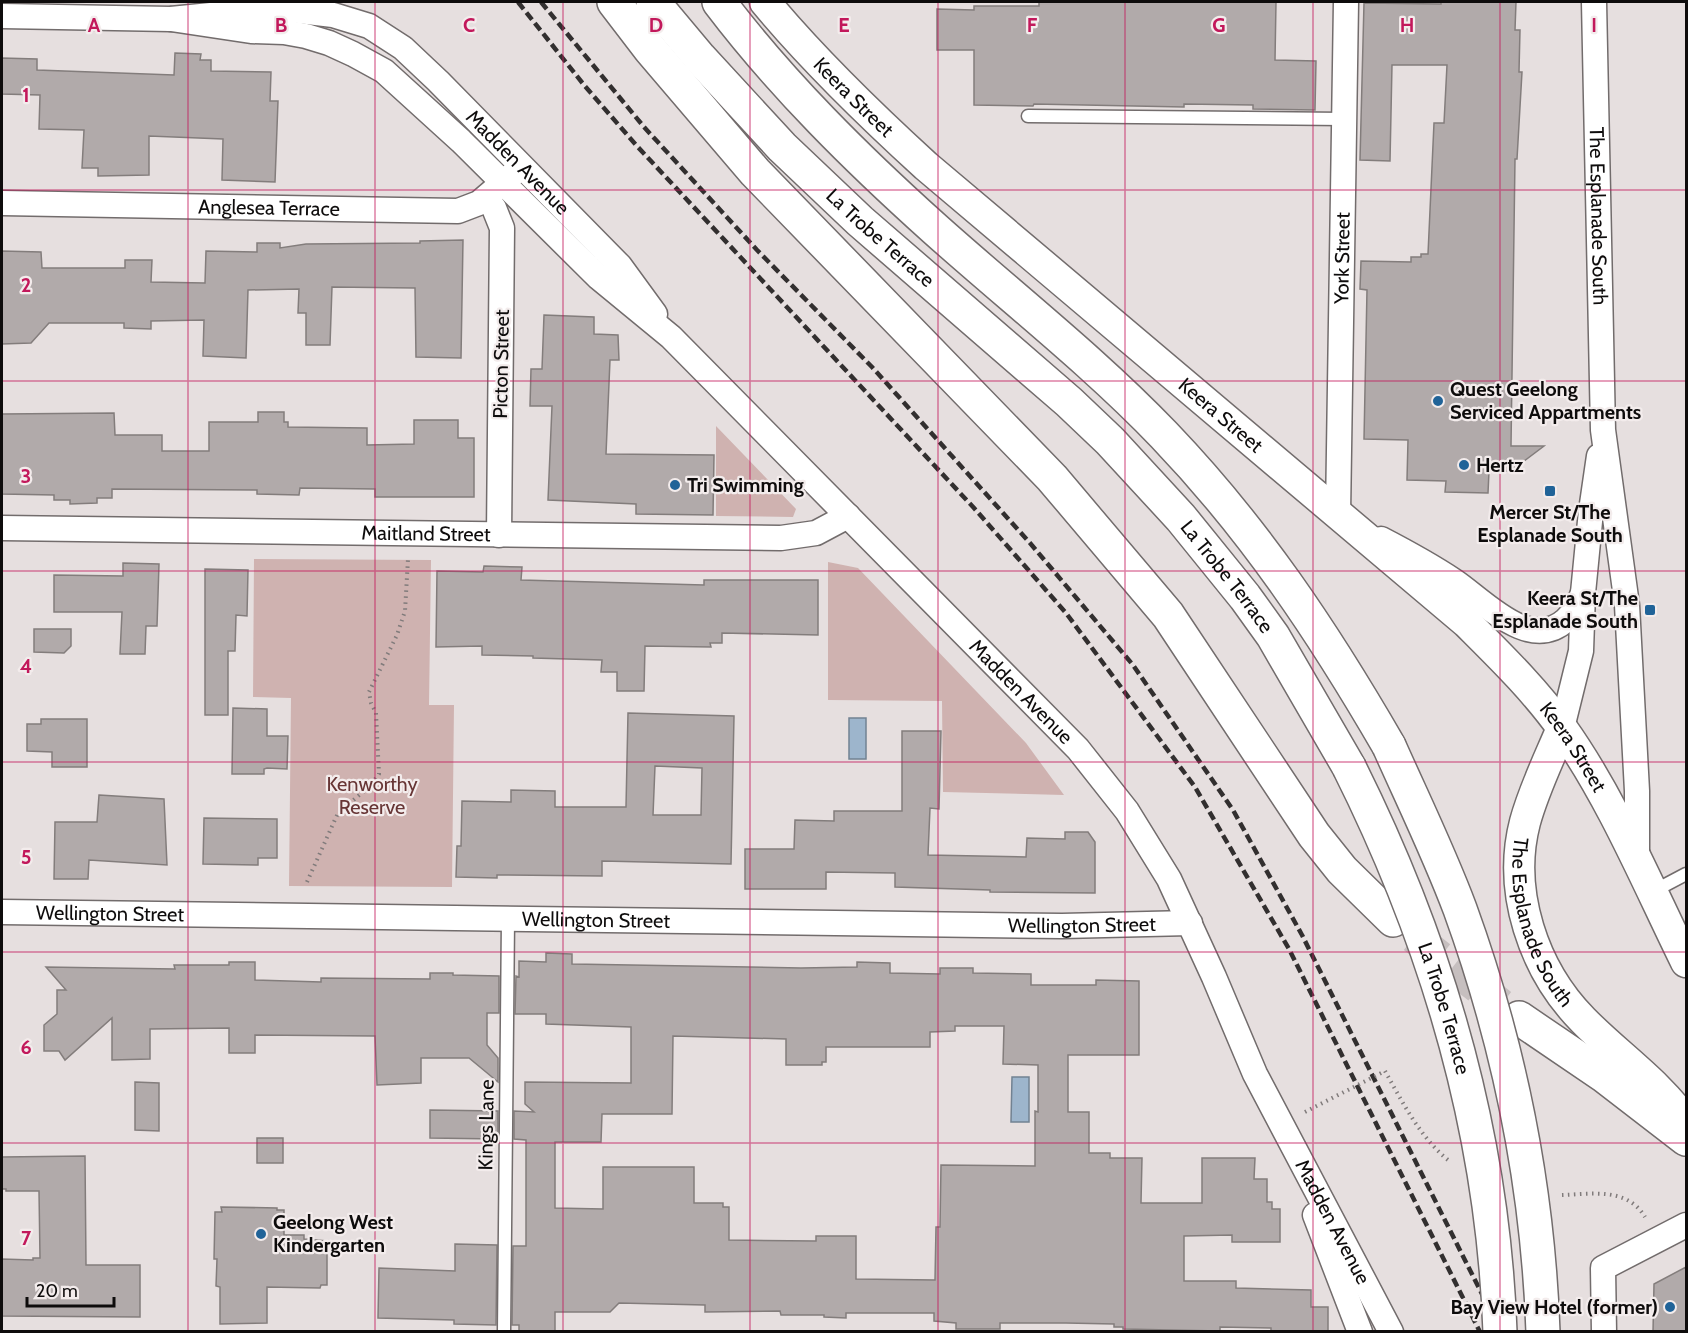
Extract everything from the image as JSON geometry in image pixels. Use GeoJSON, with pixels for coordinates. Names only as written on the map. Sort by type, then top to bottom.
{"type":"FeatureCollection","features":[{"type":"Feature","properties":{"kind":"highway"},"geometry":{"type":"LineString","coordinates":[[614,2],[650,49],[755,172],[1052,478],[1153,597],[1168,615],[1314,835],[1342,870],[1393,920]]}},
{"type":"Feature","properties":{"kind":"highway","name":"La Trobe Terrace"},"geometry":{"type":"LineString","coordinates":[[653,2],[700,58],[782,147],[860,221],[1069,402],[1110,441],[1181,518],[1245,597],[1273,636],[1349,767],[1380,828],[1422,935],[1448,1010],[1467,1083],[1484,1166],[1493,1230],[1500,1332]]}},
{"type":"Feature","properties":{"kind":"highway"},"geometry":{"type":"LineString","coordinates":[[719,2],[741,30],[834,134],[934,228],[1121,393],[1200,474],[1243,523],[1281,573],[1349,677],[1389,746],[1459,907],[1478,962],[1504,1055],[1519,1125],[1533,1207],[1543,1332]]}},
{"type":"Feature","properties":{"kind":"highway"},"geometry":{"type":"LineString","coordinates":[[1520,1018],[1603,1075],[1686,1139]]}},
{"type":"Feature","properties":{"kind":"street","name":"Keera Street"},"geometry":{"type":"LineString","coordinates":[[765,2],[822,67],[874,119],[926,166],[1467,623],[1523,682],[1562,728],[1600,790],[1686,962]]}},
{"type":"Feature","properties":{"kind":"street","name":"York Street"},"geometry":{"type":"LineString","coordinates":[[1340,517],[1346,2]]}},
{"type":"Feature","properties":{"kind":"street","name":"The Esplanade South"},"geometry":{"type":"LineString","coordinates":[[1594,2],[1603,430],[1627,605],[1637,791],[1637,862]]}},
{"type":"Feature","properties":{"kind":"street"},"geometry":{"type":"LineString","coordinates":[[334,45],[341,9]]}},
{"type":"Feature","properties":{"kind":"street","name":"Madden Avenue"},"geometry":{"type":"LineString","coordinates":[[171,19],[262,10],[341,9],[379,31],[403,48],[620,266],[671,337]]}},
{"type":"Feature","properties":{"kind":"street"},"geometry":{"type":"LineString","coordinates":[[2,16],[171,19]]}},
{"type":"Feature","properties":{"kind":"street","name":"Madden Avenue"},"geometry":{"type":"LineString","coordinates":[[171,19],[251,31],[292,33],[334,45],[371,63],[397,82],[495,190],[671,337],[1078,749],[1132,818],[1168,879],[1190,923],[1255,1074],[1391,1332]]}},
{"type":"Feature","properties":{"kind":"street","name":"Anglesea Terrace"},"geometry":{"type":"LineString","coordinates":[[2,203],[449,212],[467,209],[495,190],[522,166]]}},
{"type":"Feature","properties":{"kind":"street","name":"Picton Street"},"geometry":{"type":"LineString","coordinates":[[495,190],[494,208],[502,228],[499,535]]}},
{"type":"Feature","properties":{"kind":"street","name":"The Esplanade South"},"geometry":{"type":"LineString","coordinates":[[1603,430],[1591,511],[1583,593],[1581,651],[1562,728],[1531,803],[1521,842],[1522,900],[1529,931],[1544,966],[1556,985],[1581,1018],[1667,1099],[1686,1122]]}},
{"type":"Feature","properties":{"kind":"street","name":"Maitland Street"},"geometry":{"type":"LineString","coordinates":[[2,528],[781,538],[816,533],[848,516]]}},
{"type":"Feature","properties":{"kind":"street"},"geometry":{"type":"LineString","coordinates":[[1340,517],[1423,562],[1523,629],[1536,632],[1557,626],[1574,612],[1583,593]]}},
{"type":"Feature","properties":{"kind":"street","name":"Wellington Street"},"geometry":{"type":"LineString","coordinates":[[2,912],[1062,926],[1190,923]]}},
{"type":"Feature","properties":{"kind":"street","name":"Madden Avenue"},"geometry":{"type":"LineString","coordinates":[[1275,1113],[1360,1332]]}},
{"type":"Feature","properties":{"kind":"street"},"geometry":{"type":"LineString","coordinates":[[1604,1332],[1603,1268],[1686,1226]]}},
{"type":"Feature","properties":{"kind":"lane"},"geometry":{"type":"LineString","coordinates":[[1028,116],[1344,119]]}},
{"type":"Feature","properties":{"kind":"lane"},"geometry":{"type":"LineString","coordinates":[[1652,892],[1686,874]]}},
{"type":"Feature","properties":{"kind":"lane","name":"Kings Lane"},"geometry":{"type":"LineString","coordinates":[[504,1332],[508,919]]}},
{"type":"Feature","properties":{"kind":"path"},"geometry":{"type":"LineString","coordinates":[[307,882],[338,813],[370,786],[379,774],[376,713],[369,692],[397,635],[405,611],[408,553]]}},
{"type":"Feature","properties":{"kind":"path"},"geometry":{"type":"LineString","coordinates":[[1305,1112],[1385,1071]]}},
{"type":"Feature","properties":{"kind":"path"},"geometry":{"type":"LineString","coordinates":[[1553,1195],[1608,1194],[1626,1198],[1639,1207],[1647,1220]]}},
{"type":"Feature","properties":{"kind":"green space"},"geometry":{"type":"Polygon","coordinates":[[[716,426],[796,509],[793,517],[716,516],[716,426]]]}},
{"type":"Feature","properties":{"kind":"green space","name":"Kenworthy Reserve"},"geometry":{"type":"Polygon","coordinates":[[[254,559],[431,560],[429,705],[454,705],[452,887],[289,886],[291,698],[253,697],[254,559]]]}},
{"type":"Feature","properties":{"kind":"green space"},"geometry":{"type":"Polygon","coordinates":[[[828,562],[858,568],[1026,743],[1064,795],[943,792],[942,701],[828,700],[828,562]]]}},
{"type":"Feature","properties":{"kind":"water"},"geometry":{"type":"Polygon","coordinates":[[[849,718],[866,718],[866,759],[849,759],[849,718]]]}},
{"type":"Feature","properties":{"kind":"water"},"geometry":{"type":"Polygon","coordinates":[[[1012,1077],[1029,1077],[1029,1122],[1011,1122],[1012,1077]]]}},
{"type":"Feature","properties":{"kind":"building"},"geometry":{"type":"Polygon","coordinates":[[[1039,2],[1276,2],[1275,60],[1316,61],[1315,110],[1253,109],[1253,105],[1184,104],[1184,107],[974,105],[974,50],[937,50],[937,9],[974,10],[974,6],[1039,6],[1039,2]]]}},
{"type":"Feature","properties":{"kind":"building"},"geometry":{"type":"Polygon","coordinates":[[[1441,2],[1516,2],[1515,30],[1520,30],[1519,72],[1522,72],[1517,159],[1515,159],[1511,446],[1544,446],[1511,471],[1489,471],[1488,493],[1445,492],[1446,481],[1407,480],[1408,440],[1364,439],[1367,290],[1360,289],[1361,261],[1411,262],[1411,257],[1428,254],[1434,123],[1444,123],[1447,65],[1392,65],[1390,161],[1360,160],[1364,3],[1441,4],[1441,2]]]}},
{"type":"Feature","properties":{"kind":"building"},"geometry":{"type":"Polygon","coordinates":[[[175,53],[201,54],[200,60],[211,60],[211,71],[271,72],[270,101],[278,101],[275,182],[222,180],[223,139],[149,136],[149,175],[98,176],[98,168],[82,168],[84,130],[39,129],[40,95],[2,94],[2,58],[37,59],[37,70],[174,75],[175,53]]]}},
{"type":"Feature","properties":{"kind":"building"},"geometry":{"type":"Polygon","coordinates":[[[463,240],[461,358],[416,357],[415,288],[332,287],[330,345],[306,345],[306,313],[298,313],[299,289],[248,290],[246,358],[203,356],[204,320],[151,321],[151,329],[124,328],[124,323],[49,323],[31,343],[2,344],[2,251],[41,252],[42,268],[125,268],[125,260],[152,260],[151,282],[205,283],[206,251],[257,252],[257,243],[280,243],[280,248],[306,244],[420,243],[420,241],[463,240]]]}},
{"type":"Feature","properties":{"kind":"building"},"geometry":{"type":"Polygon","coordinates":[[[544,315],[594,317],[594,334],[618,335],[619,360],[610,360],[606,454],[714,455],[713,515],[636,514],[636,504],[548,500],[552,406],[530,406],[531,369],[542,369],[544,315]]]}},
{"type":"Feature","properties":{"kind":"building"},"geometry":{"type":"Polygon","coordinates":[[[258,412],[284,412],[284,422],[288,422],[288,427],[367,428],[367,445],[414,444],[414,420],[458,420],[458,438],[474,438],[474,497],[375,497],[375,489],[300,488],[299,495],[257,494],[257,490],[112,489],[112,498],[97,498],[97,503],[70,504],[70,500],[54,500],[54,495],[2,494],[2,414],[114,413],[115,435],[162,435],[162,451],[209,451],[209,422],[258,422],[258,412]]]}},
{"type":"Feature","properties":{"kind":"building"},"geometry":{"type":"Polygon","coordinates":[[[123,563],[159,564],[157,626],[146,626],[145,654],[120,654],[122,612],[54,612],[54,575],[123,576],[123,563]]]}},
{"type":"Feature","properties":{"kind":"building"},"geometry":{"type":"Polygon","coordinates":[[[484,566],[522,567],[521,580],[704,585],[704,580],[818,580],[818,635],[722,633],[722,643],[710,643],[711,647],[645,646],[644,691],[617,691],[617,672],[601,672],[602,660],[482,655],[482,646],[436,647],[437,571],[483,572],[484,566]]]}},
{"type":"Feature","properties":{"kind":"building"},"geometry":{"type":"Polygon","coordinates":[[[205,569],[248,570],[247,616],[236,615],[235,651],[228,651],[228,715],[205,715],[205,569]]]}},
{"type":"Feature","properties":{"kind":"building"},"geometry":{"type":"Polygon","coordinates":[[[34,629],[71,629],[71,646],[64,653],[34,652],[34,629]]]}},
{"type":"Feature","properties":{"kind":"building"},"geometry":{"type":"Polygon","coordinates":[[[233,708],[267,709],[267,736],[288,736],[287,769],[267,768],[264,769],[264,774],[232,774],[233,708]]]}},
{"type":"Feature","properties":{"kind":"building"},"geometry":{"type":"Polygon","coordinates":[[[628,713],[734,716],[731,864],[602,861],[602,876],[456,877],[457,846],[461,846],[462,801],[511,802],[511,790],[555,791],[555,807],[626,807],[628,713]],[[655,766],[653,815],[701,815],[702,768],[655,766]]]}},
{"type":"Feature","properties":{"kind":"building"},"geometry":{"type":"Polygon","coordinates":[[[41,719],[87,719],[87,767],[52,767],[52,752],[27,751],[27,724],[41,724],[41,719]]]}},
{"type":"Feature","properties":{"kind":"building"},"geometry":{"type":"Polygon","coordinates":[[[902,731],[941,731],[939,809],[930,808],[928,855],[1026,857],[1027,838],[1065,839],[1065,832],[1088,832],[1095,842],[1095,893],[990,892],[990,890],[895,887],[895,873],[826,872],[826,889],[745,889],[745,849],[794,849],[795,820],[834,821],[834,811],[902,811],[902,731]]]}},
{"type":"Feature","properties":{"kind":"building"},"geometry":{"type":"Polygon","coordinates":[[[99,795],[164,799],[167,865],[89,860],[88,879],[54,879],[55,822],[97,822],[99,795]]]}},
{"type":"Feature","properties":{"kind":"building"},"geometry":{"type":"Polygon","coordinates":[[[204,818],[277,819],[277,858],[258,858],[258,865],[203,864],[204,818]]]}},
{"type":"Feature","properties":{"kind":"building"},"geometry":{"type":"Polygon","coordinates":[[[546,953],[572,954],[572,964],[801,968],[857,967],[857,962],[890,963],[890,973],[940,974],[940,968],[973,968],[973,973],[1031,974],[1031,985],[1096,985],[1096,980],[1139,981],[1139,1055],[1068,1055],[1068,1112],[1089,1112],[1089,1153],[1110,1153],[1110,1158],[1142,1158],[1141,1203],[1202,1203],[1202,1158],[1255,1158],[1254,1179],[1267,1179],[1267,1202],[1272,1202],[1272,1209],[1280,1209],[1280,1242],[1232,1242],[1232,1235],[1184,1236],[1184,1281],[1236,1281],[1236,1288],[1311,1290],[1311,1307],[1328,1307],[1328,1332],[1271,1332],[1271,1328],[1220,1327],[1220,1331],[1123,1329],[1123,1327],[1114,1327],[1114,1324],[1066,1323],[1000,1323],[1000,1329],[956,1329],[956,1323],[934,1321],[934,1313],[846,1313],[846,1318],[824,1317],[824,1315],[781,1315],[780,1311],[705,1312],[705,1305],[619,1303],[610,1312],[555,1312],[555,1332],[519,1332],[519,1325],[512,1325],[513,1246],[526,1246],[526,1140],[514,1139],[514,1111],[534,1112],[525,1104],[525,1082],[631,1083],[631,1027],[546,1024],[546,1014],[515,1014],[516,976],[519,977],[519,961],[546,962],[546,953]],[[955,1026],[955,1031],[930,1032],[930,1047],[826,1047],[826,1062],[822,1062],[822,1065],[786,1065],[786,1039],[673,1036],[672,1114],[602,1114],[601,1142],[555,1142],[555,1208],[603,1209],[603,1167],[694,1167],[694,1203],[723,1203],[723,1207],[729,1207],[729,1240],[816,1241],[816,1236],[856,1236],[856,1279],[935,1280],[936,1227],[940,1227],[941,1165],[1035,1166],[1038,1065],[1003,1064],[1004,1026],[955,1026]]]}},
{"type":"Feature","properties":{"kind":"building"},"geometry":{"type":"Polygon","coordinates":[[[229,962],[255,962],[255,980],[321,982],[321,978],[430,979],[430,973],[499,976],[499,1013],[487,1013],[487,1045],[498,1058],[498,1082],[469,1058],[421,1058],[421,1083],[377,1085],[375,1036],[255,1035],[255,1053],[229,1053],[229,1028],[150,1029],[150,1059],[112,1060],[112,1018],[65,1060],[59,1051],[44,1051],[44,1025],[57,1014],[57,990],[66,990],[46,967],[175,969],[174,965],[229,965],[229,962]]]}},
{"type":"Feature","properties":{"kind":"building"},"geometry":{"type":"Polygon","coordinates":[[[135,1082],[159,1083],[159,1131],[135,1130],[135,1082]]]}},
{"type":"Feature","properties":{"kind":"building"},"geometry":{"type":"Polygon","coordinates":[[[430,1110],[498,1111],[498,1139],[430,1138],[430,1110]]]}},
{"type":"Feature","properties":{"kind":"building"},"geometry":{"type":"Polygon","coordinates":[[[257,1138],[283,1138],[283,1163],[257,1163],[257,1138]]]}},
{"type":"Feature","properties":{"kind":"building"},"geometry":{"type":"Polygon","coordinates":[[[85,1156],[86,1265],[140,1265],[140,1317],[2,1316],[2,1259],[33,1260],[33,1258],[40,1258],[39,1191],[2,1189],[2,1157],[85,1156]]]}},
{"type":"Feature","properties":{"kind":"building"},"geometry":{"type":"Polygon","coordinates":[[[221,1207],[284,1210],[284,1235],[304,1235],[304,1239],[327,1241],[327,1285],[321,1285],[320,1288],[267,1287],[267,1323],[220,1324],[220,1287],[216,1286],[217,1259],[214,1259],[215,1212],[222,1212],[221,1207]]]}},
{"type":"Feature","properties":{"kind":"building"},"geometry":{"type":"Polygon","coordinates":[[[455,1244],[497,1245],[496,1325],[454,1324],[454,1320],[378,1318],[379,1268],[455,1271],[455,1244]]]}},
{"type":"Feature","properties":{"kind":"building","name":"Bay View Hotel (former)"},"geometry":{"type":"Polygon","coordinates":[[[1686,1267],[1686,1332],[1653,1332],[1654,1284],[1686,1267]]]}},
{"type":"Feature","properties":{"kind":"tunnel"},"geometry":{"type":"LineString","coordinates":[[1414,937],[1501,1005]]}},
{"type":"Feature","properties":{"kind":"railway"},"geometry":{"type":"LineString","coordinates":[[518,2],[584,85],[636,145],[974,508],[1066,613],[1195,787],[1289,949],[1480,1332]]}},
{"type":"Feature","properties":{"kind":"railway"},"geometry":{"type":"LineString","coordinates":[[541,2],[644,127],[757,250],[872,367],[1030,543],[1133,665],[1233,810],[1302,935],[1501,1332]]}},
{"type":"Feature","properties":{"kind":"place","name":"Quest Geelong Serviced Appartments"},"geometry":{"type":"Point","coordinates":[1438,401]}},
{"type":"Feature","properties":{"kind":"place","name":"Hertz"},"geometry":{"type":"Point","coordinates":[1464,465]}},
{"type":"Feature","properties":{"kind":"place","name":"Tri Swimming"},"geometry":{"type":"Point","coordinates":[675,485]}},
{"type":"Feature","properties":{"kind":"place","name":"Mercer St/The Esplanade South"},"geometry":{"type":"Point","coordinates":[1550,491]}},
{"type":"Feature","properties":{"kind":"place","name":"Keera St/The Esplanade South"},"geometry":{"type":"Point","coordinates":[1650,610]}},
{"type":"Feature","properties":{"kind":"place","name":"Geelong West Kindergarten"},"geometry":{"type":"Point","coordinates":[261,1234]}},
{"type":"Feature","properties":{"kind":"place","name":"Bay View Hotel (former)"},"geometry":{"type":"Point","coordinates":[1670,1307]}}]}
